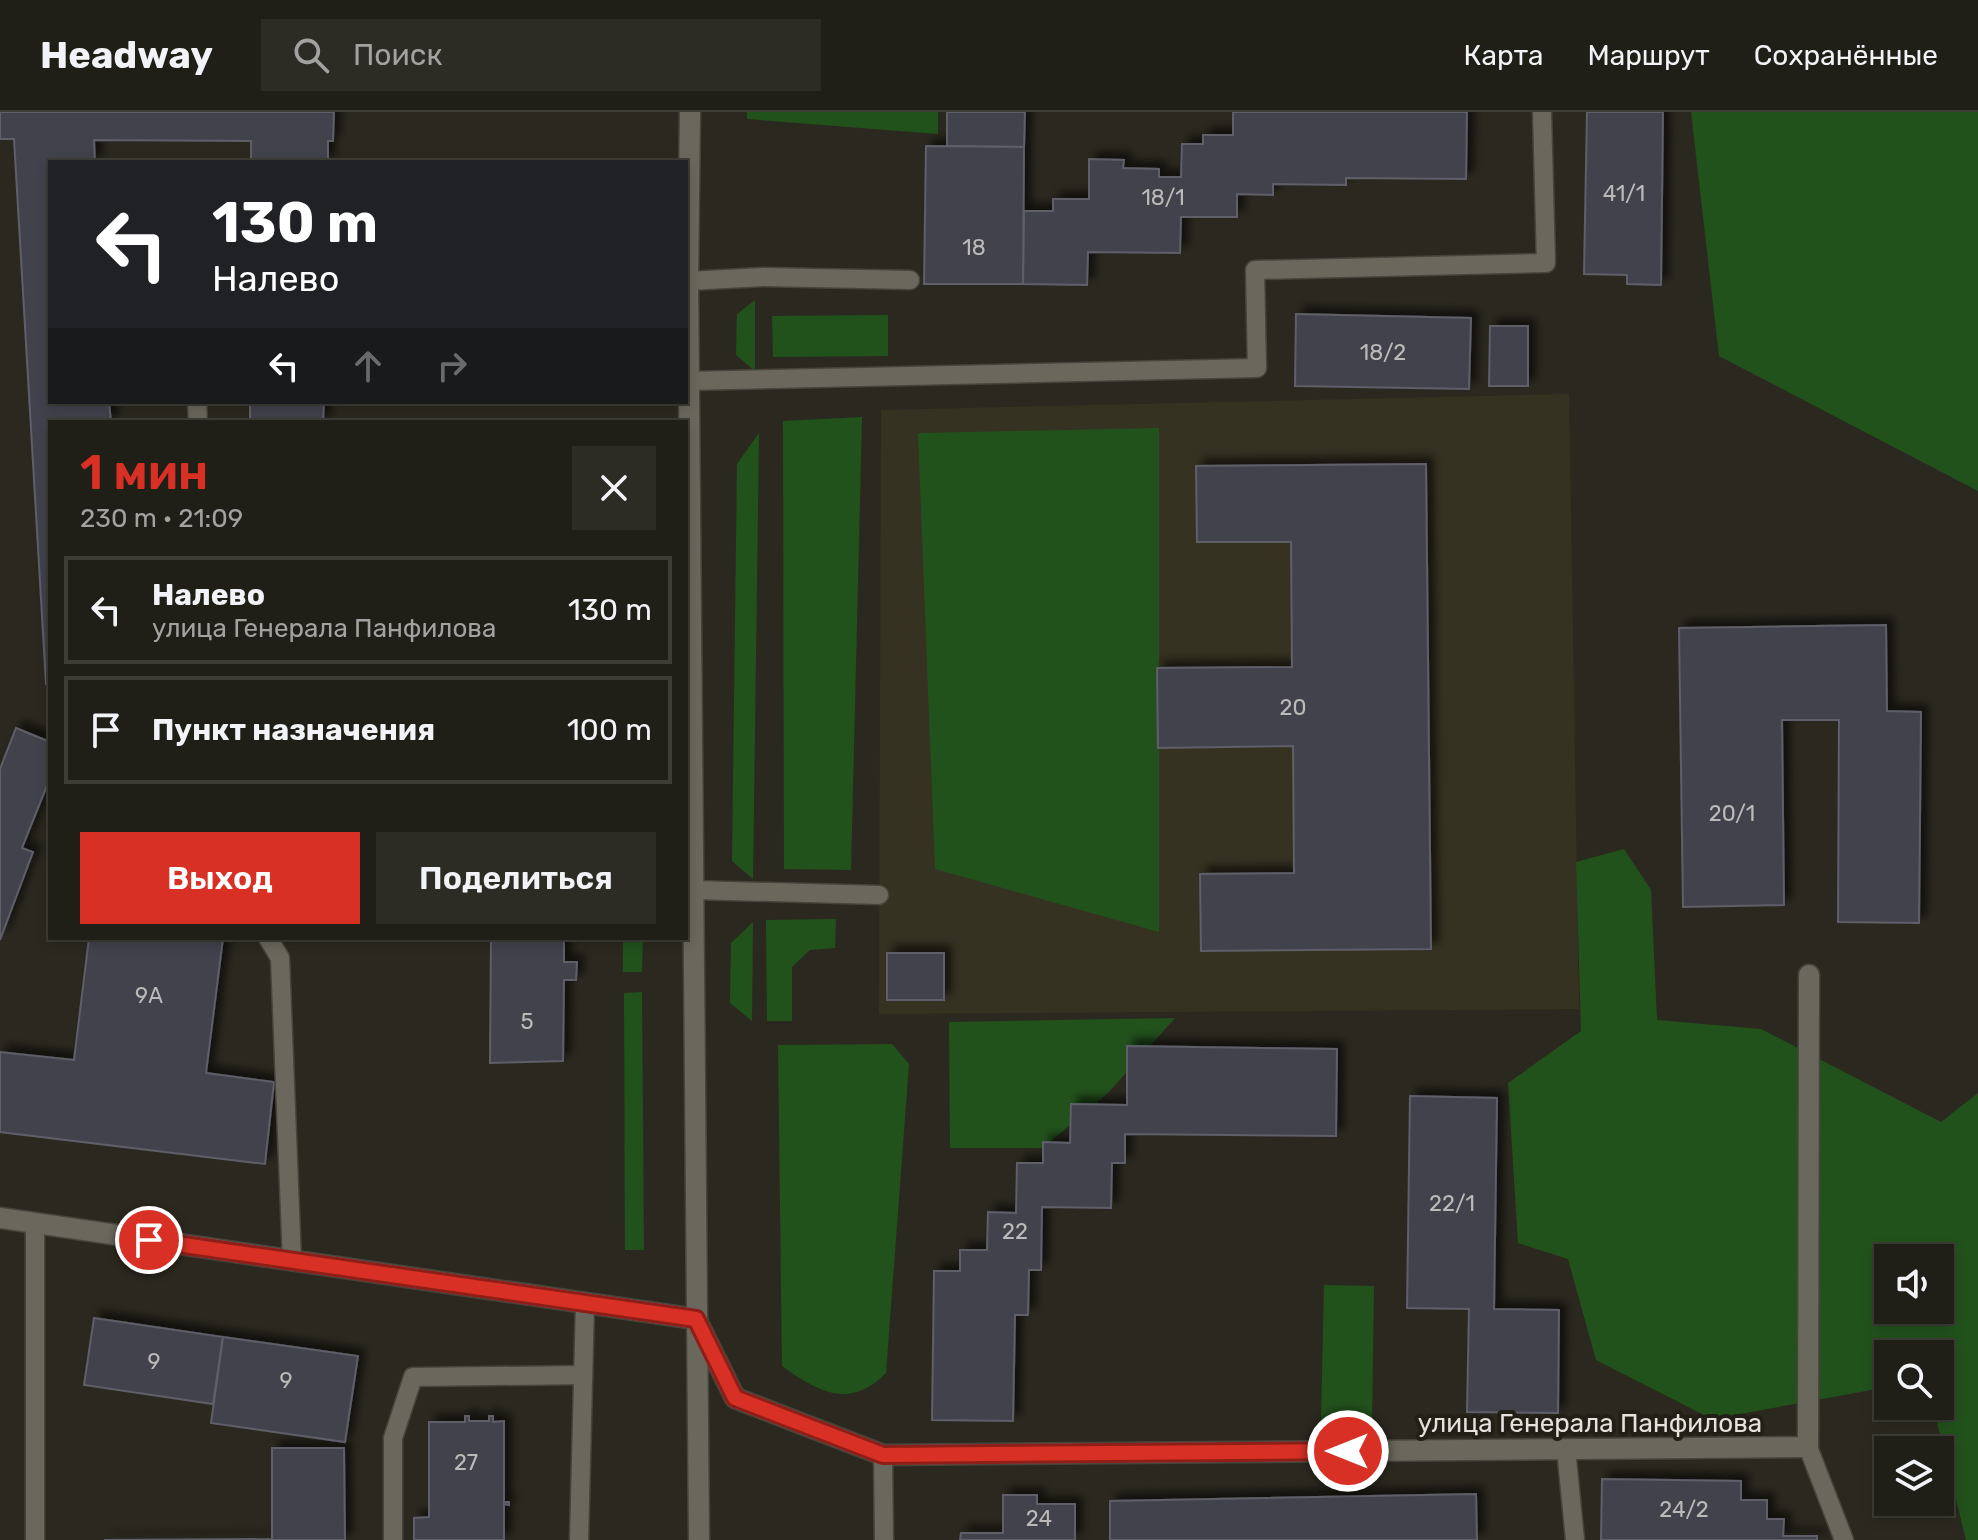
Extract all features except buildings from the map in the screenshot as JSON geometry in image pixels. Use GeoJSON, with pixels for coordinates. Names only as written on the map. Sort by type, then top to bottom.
{"type":"FeatureCollection","features":[{"type":"Feature","properties":{"kind":"street"},"geometry":{"type":"LineString","coordinates":[[690,112],[688,381],[699,1540]]}},
{"type":"Feature","properties":{"kind":"street"},"geometry":{"type":"LineString","coordinates":[[1808,1447],[1809,975]]}},
{"type":"Feature","properties":{"kind":"street"},"geometry":{"type":"LineString","coordinates":[[0,1218],[696,1319]]}},
{"type":"Feature","properties":{"kind":"street","name":"улица Генерала Панфилова"},"geometry":{"type":"LineString","coordinates":[[696,1319],[735,1398],[883,1455],[1808,1447]]}},
{"type":"Feature","properties":{"kind":"lane"},"geometry":{"type":"LineString","coordinates":[[688,381],[1257,368],[1255,270],[1546,263],[1542,112]]}},
{"type":"Feature","properties":{"kind":"lane"},"geometry":{"type":"LineString","coordinates":[[688,281],[764,277],[910,280]]}},
{"type":"Feature","properties":{"kind":"lane"},"geometry":{"type":"LineString","coordinates":[[693,890],[879,895]]}},
{"type":"Feature","properties":{"kind":"lane"},"geometry":{"type":"LineString","coordinates":[[269,940],[280,958],[292,1261]]}},
{"type":"Feature","properties":{"kind":"lane"},"geometry":{"type":"LineString","coordinates":[[35,1223],[35,1540]]}},
{"type":"Feature","properties":{"kind":"lane"},"geometry":{"type":"LineString","coordinates":[[579,1540],[585,1303]]}},
{"type":"Feature","properties":{"kind":"lane"},"geometry":{"type":"LineString","coordinates":[[393,1540],[393,1438],[413,1377],[583,1375]]}},
{"type":"Feature","properties":{"kind":"lane"},"geometry":{"type":"LineString","coordinates":[[1808,1447],[1844,1540]]}},
{"type":"Feature","properties":{"kind":"lane"},"geometry":{"type":"LineString","coordinates":[[1566,1449],[1575,1540]]}},
{"type":"Feature","properties":{"kind":"lane"},"geometry":{"type":"LineString","coordinates":[[883,1455],[884,1540]]}},
{"type":"Feature","properties":{"kind":"shaded area"},"geometry":{"type":"Polygon","coordinates":[[[1569,394],[1579,1009],[879,1014],[881,410],[1569,394]]]}},
{"type":"Feature","properties":{"kind":"green space"},"geometry":{"type":"Polygon","coordinates":[[[747,112],[938,112],[938,134],[747,119],[747,112]]]}},
{"type":"Feature","properties":{"kind":"green space"},"geometry":{"type":"Polygon","coordinates":[[[1691,112],[1978,112],[1978,491],[1719,356],[1691,112]]]}},
{"type":"Feature","properties":{"kind":"green space"},"geometry":{"type":"Polygon","coordinates":[[[755,300],[755,371],[736,355],[737,314],[755,300]]]}},
{"type":"Feature","properties":{"kind":"green space"},"geometry":{"type":"Polygon","coordinates":[[[888,315],[888,356],[773,357],[772,316],[888,315]]]}},
{"type":"Feature","properties":{"kind":"green space"},"geometry":{"type":"Polygon","coordinates":[[[862,417],[851,870],[784,869],[783,421],[862,417]]]}},
{"type":"Feature","properties":{"kind":"green space"},"geometry":{"type":"Polygon","coordinates":[[[1159,428],[1159,932],[935,869],[918,433],[1159,428]]]}},
{"type":"Feature","properties":{"kind":"green space"},"geometry":{"type":"Polygon","coordinates":[[[759,433],[753,879],[732,861],[737,464],[759,433]]]}},
{"type":"Feature","properties":{"kind":"green space"},"geometry":{"type":"Polygon","coordinates":[[[1624,849],[1651,890],[1657,1020],[1761,1029],[1941,1122],[1978,1093],[1978,1540],[1966,1540],[1954,1491],[1954,1436],[1940,1436],[1936,1420],[1954,1420],[1954,1340],[1874,1340],[1874,1390],[1712,1419],[1596,1360],[1568,1259],[1518,1243],[1508,1083],[1581,1031],[1576,862],[1624,849]]]}},
{"type":"Feature","properties":{"kind":"green space"},"geometry":{"type":"Polygon","coordinates":[[[836,919],[835,948],[810,950],[792,967],[792,1021],[767,1021],[766,920],[836,919]]]}},
{"type":"Feature","properties":{"kind":"green space"},"geometry":{"type":"Polygon","coordinates":[[[753,922],[752,1021],[730,1003],[731,943],[753,922]]]}},
{"type":"Feature","properties":{"kind":"green space"},"geometry":{"type":"Polygon","coordinates":[[[623,940],[643,940],[642,972],[623,972],[623,940]]]}},
{"type":"Feature","properties":{"kind":"green space"},"geometry":{"type":"Polygon","coordinates":[[[642,992],[644,1250],[625,1250],[624,993],[642,992]]]}},
{"type":"Feature","properties":{"kind":"green space"},"geometry":{"type":"Polygon","coordinates":[[[1175,1018],[1108,1093],[1043,1148],[950,1148],[949,1022],[1175,1018]]]}},
{"type":"Feature","properties":{"kind":"green space"},"geometry":{"type":"Polygon","coordinates":[[[892,1044],[909,1064],[886,1373],[859,1391],[834,1393],[809,1383],[782,1366],[778,1045],[892,1044]]]}},
{"type":"Feature","properties":{"kind":"green space"},"geometry":{"type":"Polygon","coordinates":[[[1324,1285],[1374,1286],[1372,1421],[1321,1420],[1324,1285]]]}},
{"type":"Feature","properties":{"kind":"route"},"geometry":{"type":"LineString","coordinates":[[149,1240],[696,1319],[735,1398],[883,1455],[1348,1451]]}}]}
